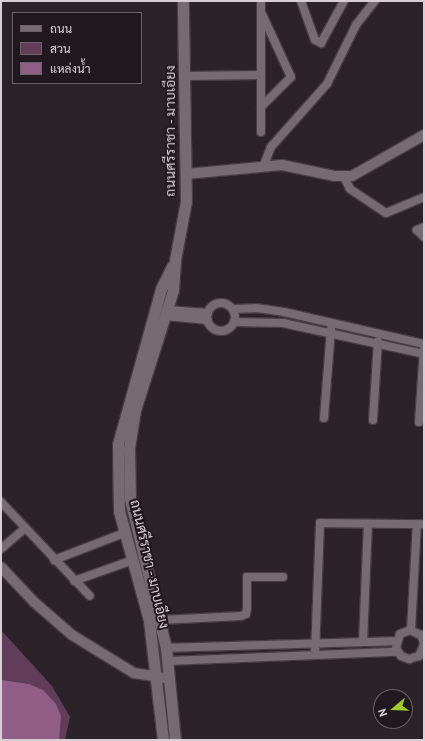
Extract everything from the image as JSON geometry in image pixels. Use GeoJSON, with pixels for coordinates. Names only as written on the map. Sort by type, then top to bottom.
{"type":"FeatureCollection","features":[{"type":"Feature","properties":{"kind":"main road","name":"ถนนศรีราชา - มาบเอียง"},"geometry":{"type":"LineString","coordinates":[[163,740],[158,677],[149,620],[124,533],[118,501],[118,444],[161,312],[173,290],[175,260],[186,201],[183,1]]}},
{"type":"Feature","properties":{"kind":"main road","name":"ถนนศรีราชา - มาบเอียง"},"geometry":{"type":"LineString","coordinates":[[161,312],[135,410],[129,448],[130,499],[166,648],[175,740]]}},
{"type":"Feature","properties":{"kind":"street"},"geometry":{"type":"LineString","coordinates":[[261,1],[261,132]]}},
{"type":"Feature","properties":{"kind":"street"},"geometry":{"type":"LineString","coordinates":[[301,1],[315,40],[321,43],[344,1]]}},
{"type":"Feature","properties":{"kind":"street"},"geometry":{"type":"LineString","coordinates":[[264,165],[271,147],[327,84],[352,32],[375,1]]}},
{"type":"Feature","properties":{"kind":"street"},"geometry":{"type":"LineString","coordinates":[[261,12],[291,77],[261,107]]}},
{"type":"Feature","properties":{"kind":"street"},"geometry":{"type":"LineString","coordinates":[[184,76],[261,76]]}},
{"type":"Feature","properties":{"kind":"street"},"geometry":{"type":"LineString","coordinates":[[186,174],[264,165],[302,168],[344,177],[352,176],[424,135]]}},
{"type":"Feature","properties":{"kind":"street"},"geometry":{"type":"LineString","coordinates":[[344,177],[350,189],[386,213],[424,197]]}},
{"type":"Feature","properties":{"kind":"street"},"geometry":{"type":"LineString","coordinates":[[424,227],[416,230],[424,238]]}},
{"type":"Feature","properties":{"kind":"street"},"geometry":{"type":"LineString","coordinates":[[208,317],[217,304],[226,304],[233,310],[264,309],[379,335],[424,349]]}},
{"type":"Feature","properties":{"kind":"street"},"geometry":{"type":"LineString","coordinates":[[264,309],[264,321]]}},
{"type":"Feature","properties":{"kind":"street"},"geometry":{"type":"LineString","coordinates":[[208,317],[214,329],[222,331],[230,328],[234,322],[233,310]]}},
{"type":"Feature","properties":{"kind":"street"},"geometry":{"type":"LineString","coordinates":[[161,312],[208,317]]}},
{"type":"Feature","properties":{"kind":"street"},"geometry":{"type":"LineString","coordinates":[[234,322],[264,321],[330,333],[377,345],[424,349]]}},
{"type":"Feature","properties":{"kind":"street"},"geometry":{"type":"LineString","coordinates":[[324,418],[331,324]]}},
{"type":"Feature","properties":{"kind":"street"},"geometry":{"type":"LineString","coordinates":[[372,420],[379,335]]}},
{"type":"Feature","properties":{"kind":"street"},"geometry":{"type":"LineString","coordinates":[[419,422],[424,349]]}},
{"type":"Feature","properties":{"kind":"street"},"geometry":{"type":"LineString","coordinates":[[1,502],[24,529],[90,596]]}},
{"type":"Feature","properties":{"kind":"street"},"geometry":{"type":"LineString","coordinates":[[315,654],[320,523],[420,524],[411,630]]}},
{"type":"Feature","properties":{"kind":"street"},"geometry":{"type":"LineString","coordinates":[[363,642],[368,524]]}},
{"type":"Feature","properties":{"kind":"street"},"geometry":{"type":"LineString","coordinates":[[1,549],[24,529]]}},
{"type":"Feature","properties":{"kind":"street"},"geometry":{"type":"LineString","coordinates":[[54,560],[124,533]]}},
{"type":"Feature","properties":{"kind":"street"},"geometry":{"type":"LineString","coordinates":[[74,581],[132,560]]}},
{"type":"Feature","properties":{"kind":"street"},"geometry":{"type":"LineString","coordinates":[[1,567],[34,602],[72,635],[130,671],[170,679]]}},
{"type":"Feature","properties":{"kind":"street"},"geometry":{"type":"LineString","coordinates":[[160,620],[241,616],[246,614],[247,608],[247,578],[283,577]]}},
{"type":"Feature","properties":{"kind":"street"},"geometry":{"type":"LineString","coordinates":[[411,630],[421,636],[424,643],[424,648],[414,658],[405,658],[398,652],[396,641],[400,634],[411,630]]}},
{"type":"Feature","properties":{"kind":"street"},"geometry":{"type":"LineString","coordinates":[[166,648],[396,641]]}},
{"type":"Feature","properties":{"kind":"street"},"geometry":{"type":"LineString","coordinates":[[168,661],[315,654],[398,652]]}},
{"type":"Feature","properties":{"kind":"green space"},"geometry":{"type":"Polygon","coordinates":[[[1,630],[52,686],[70,717],[65,740],[1,740],[1,630]]]}},
{"type":"Feature","properties":{"kind":"water"},"geometry":{"type":"Polygon","coordinates":[[[1,680],[29,684],[43,690],[56,704],[61,716],[59,740],[1,740],[1,680]]]}}]}
